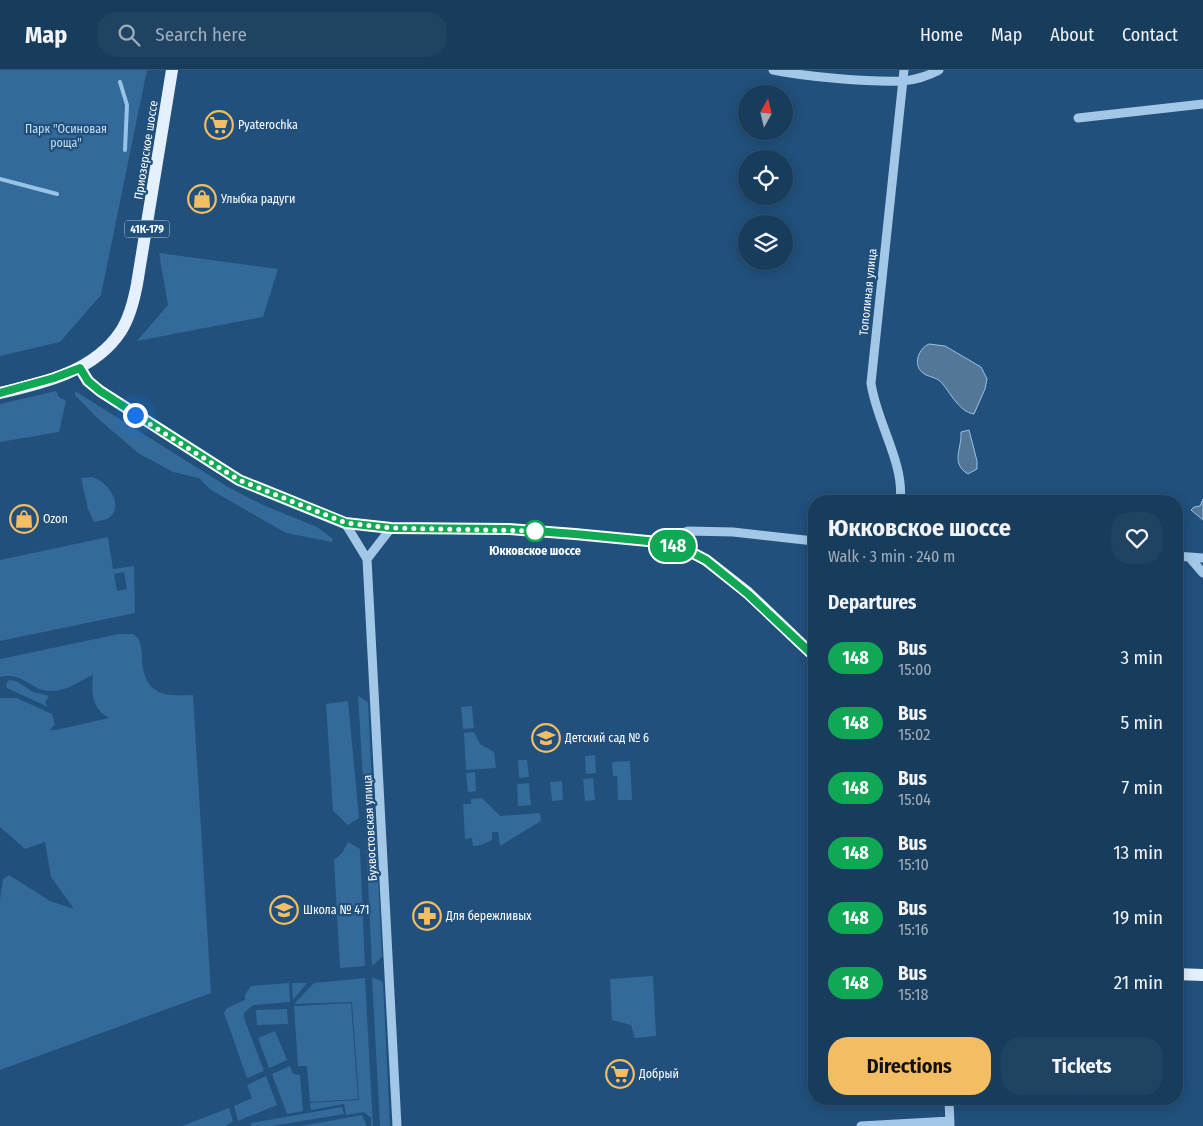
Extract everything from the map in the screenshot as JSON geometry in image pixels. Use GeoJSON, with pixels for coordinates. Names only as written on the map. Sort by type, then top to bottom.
{"type":"FeatureCollection","features":[{"type":"Feature","properties":{"kind":"main road","name":"Приозерское шоссе"},"geometry":{"type":"LineString","coordinates":[[0,393],[54,378],[80,368],[110,345],[122,330],[131,309],[162,140],[172,70]]}},
{"type":"Feature","properties":{"kind":"main road"},"geometry":{"type":"LineString","coordinates":[[80,368],[88,381],[106,396],[239,480],[346,523],[391,528],[509,529],[658,542],[683,548],[706,560],[748,594],[808,650]]}},
{"type":"Feature","properties":{"kind":"main road"},"geometry":{"type":"LineString","coordinates":[[1183,974],[1203,975]]}},
{"type":"Feature","properties":{"kind":"street"},"geometry":{"type":"LineString","coordinates":[[773,70],[836,77],[903,81],[929,75],[939,70]]}},
{"type":"Feature","properties":{"kind":"street","name":"Тополиная улица"},"geometry":{"type":"LineString","coordinates":[[899,495],[897,469],[874,403],[871,383],[904,70]]}},
{"type":"Feature","properties":{"kind":"street"},"geometry":{"type":"LineString","coordinates":[[1078,118],[1203,104]]}},
{"type":"Feature","properties":{"kind":"street","name":"Бухвостовская улица"},"geometry":{"type":"LineString","coordinates":[[346,523],[367,558],[397,1126]]}},
{"type":"Feature","properties":{"kind":"street"},"geometry":{"type":"LineString","coordinates":[[367,558],[391,528]]}},
{"type":"Feature","properties":{"kind":"street"},"geometry":{"type":"LineString","coordinates":[[658,542],[688,531],[733,532],[808,540]]}},
{"type":"Feature","properties":{"kind":"street"},"geometry":{"type":"LineString","coordinates":[[1183,557],[1203,558]]}},
{"type":"Feature","properties":{"kind":"street"},"geometry":{"type":"LineString","coordinates":[[1190,558],[1203,573]]}},
{"type":"Feature","properties":{"kind":"street"},"geometry":{"type":"LineString","coordinates":[[861,1126],[950,1123],[949,1105]]}},
{"type":"Feature","properties":{"kind":"green space","name":"Парк \"Осиновая роща\""},"geometry":{"type":"Polygon","coordinates":[[[0,70],[147,70],[101,295],[60,342],[0,356],[0,70]]]}},
{"type":"Feature","properties":{"kind":"green space"},"geometry":{"type":"Polygon","coordinates":[[[159,253],[278,269],[263,317],[137,341],[168,305],[159,253]]]}},
{"type":"Feature","properties":{"kind":"green space"},"geometry":{"type":"Polygon","coordinates":[[[56,391],[59,397],[66,401],[59,432],[0,442],[0,404],[56,391]]]}},
{"type":"Feature","properties":{"kind":"green space"},"geometry":{"type":"Polygon","coordinates":[[[75,391],[228,487],[263,505],[317,527],[333,539],[332,542],[286,533],[211,490],[199,478],[173,472],[138,453],[96,417],[75,395],[75,391]]]}},
{"type":"Feature","properties":{"kind":"green space"},"geometry":{"type":"Polygon","coordinates":[[[92,477],[104,483],[115,500],[114,512],[110,517],[94,522],[88,509],[81,478],[92,477]]]}},
{"type":"Feature","properties":{"kind":"green space"},"geometry":{"type":"Polygon","coordinates":[[[108,537],[113,569],[134,566],[135,613],[0,641],[0,560],[108,537]],[[124,572],[114,574],[117,591],[127,589],[124,572]]]}},
{"type":"Feature","properties":{"kind":"green space"},"geometry":{"type":"Polygon","coordinates":[[[119,634],[133,634],[138,638],[144,673],[152,688],[165,694],[193,695],[211,993],[0,1070],[0,900],[3,879],[9,875],[50,901],[74,909],[51,877],[45,842],[25,849],[0,827],[0,698],[17,698],[52,714],[55,725],[49,730],[109,718],[99,710],[94,700],[92,688],[93,675],[58,691],[45,690],[15,677],[0,677],[0,659],[119,634]]]}},
{"type":"Feature","properties":{"kind":"green space"},"geometry":{"type":"Polygon","coordinates":[[[9,680],[17,681],[36,693],[49,696],[45,702],[48,707],[7,688],[6,684],[9,680]]]}},
{"type":"Feature","properties":{"kind":"green space"},"geometry":{"type":"Polygon","coordinates":[[[358,696],[368,702],[374,827],[366,828],[358,696]]]}},
{"type":"Feature","properties":{"kind":"green space"},"geometry":{"type":"Polygon","coordinates":[[[348,701],[359,818],[348,825],[333,811],[326,704],[348,701]]]}},
{"type":"Feature","properties":{"kind":"green space"},"geometry":{"type":"Polygon","coordinates":[[[472,706],[474,728],[463,729],[461,707],[472,706]]]}},
{"type":"Feature","properties":{"kind":"green space"},"geometry":{"type":"Polygon","coordinates":[[[474,732],[480,744],[494,752],[496,768],[466,770],[464,733],[474,732]]]}},
{"type":"Feature","properties":{"kind":"green space"},"geometry":{"type":"Polygon","coordinates":[[[595,755],[596,773],[586,774],[585,756],[595,755]]]}},
{"type":"Feature","properties":{"kind":"green space"},"geometry":{"type":"Polygon","coordinates":[[[518,760],[527,760],[529,777],[519,778],[518,760]]]}},
{"type":"Feature","properties":{"kind":"green space"},"geometry":{"type":"Polygon","coordinates":[[[630,761],[632,800],[618,800],[617,776],[613,776],[612,762],[630,761]]]}},
{"type":"Feature","properties":{"kind":"green space"},"geometry":{"type":"Polygon","coordinates":[[[475,772],[476,791],[468,792],[466,773],[475,772]]]}},
{"type":"Feature","properties":{"kind":"green space"},"geometry":{"type":"Polygon","coordinates":[[[593,778],[595,800],[585,801],[583,779],[593,778]]]}},
{"type":"Feature","properties":{"kind":"green space"},"geometry":{"type":"Polygon","coordinates":[[[562,781],[563,800],[552,801],[550,782],[562,781]]]}},
{"type":"Feature","properties":{"kind":"green space"},"geometry":{"type":"Polygon","coordinates":[[[529,783],[531,805],[518,806],[517,784],[529,783]]]}},
{"type":"Feature","properties":{"kind":"green space"},"geometry":{"type":"Polygon","coordinates":[[[482,798],[500,816],[540,813],[541,821],[500,846],[498,832],[492,832],[492,840],[473,846],[472,838],[465,839],[463,804],[471,804],[471,799],[482,798]]]}},
{"type":"Feature","properties":{"kind":"green space"},"geometry":{"type":"Polygon","coordinates":[[[376,839],[382,957],[372,966],[366,840],[376,839]]]}},
{"type":"Feature","properties":{"kind":"green space"},"geometry":{"type":"Polygon","coordinates":[[[348,842],[360,849],[365,966],[340,968],[334,860],[342,853],[348,842]]]}},
{"type":"Feature","properties":{"kind":"green space"},"geometry":{"type":"Polygon","coordinates":[[[653,976],[656,1036],[635,1038],[631,1025],[612,1020],[610,979],[653,976]]]}},
{"type":"Feature","properties":{"kind":"green space"},"geometry":{"type":"Polygon","coordinates":[[[372,977],[383,982],[390,1126],[380,1126],[372,977]]]}},
{"type":"Feature","properties":{"kind":"green space"},"geometry":{"type":"Polygon","coordinates":[[[365,978],[373,1126],[371,1126],[371,1118],[364,1112],[346,1115],[344,1104],[311,1110],[310,1103],[359,1100],[352,1002],[294,1004],[314,983],[365,978]]]}},
{"type":"Feature","properties":{"kind":"green space"},"geometry":{"type":"Polygon","coordinates":[[[289,983],[290,1002],[253,1005],[244,1013],[244,1018],[264,1071],[247,1078],[224,1013],[227,1008],[245,1000],[245,994],[251,986],[289,983]]]}},
{"type":"Feature","properties":{"kind":"green space"},"geometry":{"type":"Polygon","coordinates":[[[292,983],[307,983],[293,1000],[292,983]]]}},
{"type":"Feature","properties":{"kind":"green space"},"geometry":{"type":"Polygon","coordinates":[[[351,1003],[358,1099],[310,1102],[307,1066],[298,1066],[294,1006],[351,1003]]]}},
{"type":"Feature","properties":{"kind":"green space"},"geometry":{"type":"Polygon","coordinates":[[[287,1009],[288,1024],[257,1025],[256,1010],[287,1009]]]}},
{"type":"Feature","properties":{"kind":"green space"},"geometry":{"type":"Polygon","coordinates":[[[275,1031],[287,1060],[269,1068],[258,1038],[275,1031]]]}},
{"type":"Feature","properties":{"kind":"green space"},"geometry":{"type":"Polygon","coordinates":[[[290,1066],[293,1074],[300,1075],[303,1111],[287,1114],[272,1074],[290,1066]]]}},
{"type":"Feature","properties":{"kind":"green space"},"geometry":{"type":"Polygon","coordinates":[[[266,1076],[277,1105],[238,1121],[234,1106],[252,1098],[247,1085],[266,1076]]]}},
{"type":"Feature","properties":{"kind":"green space"},"geometry":{"type":"Polygon","coordinates":[[[342,1107],[344,1114],[272,1126],[251,1126],[251,1123],[342,1107]]]}},
{"type":"Feature","properties":{"kind":"green space"},"geometry":{"type":"Polygon","coordinates":[[[229,1108],[233,1121],[226,1126],[182,1126],[229,1108]]]}},
{"type":"Feature","properties":{"kind":"green space"},"geometry":{"type":"Polygon","coordinates":[[[362,1115],[367,1126],[301,1126],[362,1115]]]}},
{"type":"Feature","properties":{"kind":"shaded area"},"geometry":{"type":"Polygon","coordinates":[[[929,344],[945,346],[981,367],[987,379],[985,389],[974,414],[959,406],[939,380],[920,370],[917,361],[918,357],[922,349],[929,344]]]}},
{"type":"Feature","properties":{"kind":"shaded area"},"geometry":{"type":"Polygon","coordinates":[[[969,430],[977,461],[977,469],[968,474],[959,465],[958,455],[961,432],[969,430]]]}},
{"type":"Feature","properties":{"kind":"shaded area"},"geometry":{"type":"Polygon","coordinates":[[[1203,499],[1203,520],[1191,510],[1194,507],[1200,506],[1203,499]]]}},
{"type":"Feature","properties":{"kind":"waterway"},"geometry":{"type":"LineString","coordinates":[[120,82],[127,105],[125,150]]}},
{"type":"Feature","properties":{"kind":"waterway"},"geometry":{"type":"LineString","coordinates":[[0,179],[57,194]]}},
{"type":"Feature","properties":{"kind":"bus line","name":"148"},"geometry":{"type":"LineString","coordinates":[[0,393],[23,388],[80,368],[88,381],[100,391],[239,480],[346,523],[391,528],[509,529],[658,542],[683,548],[706,560],[748,594],[808,650]]}},
{"type":"Feature","properties":{"kind":"place","name":"Pyaterochka"},"geometry":{"type":"Point","coordinates":[219,125]}},
{"type":"Feature","properties":{"kind":"place","name":"Улыбка радуги"},"geometry":{"type":"Point","coordinates":[202,199]}},
{"type":"Feature","properties":{"kind":"place","name":"Ozon"},"geometry":{"type":"Point","coordinates":[24,519]}},
{"type":"Feature","properties":{"kind":"place","name":"Юкковское шоссе"},"geometry":{"type":"Point","coordinates":[535,531]}},
{"type":"Feature","properties":{"kind":"place","name":"Детский сад № 6"},"geometry":{"type":"Point","coordinates":[546,738]}},
{"type":"Feature","properties":{"kind":"place","name":"Школа № 471"},"geometry":{"type":"Point","coordinates":[284,910]}},
{"type":"Feature","properties":{"kind":"place","name":"Для бережливых"},"geometry":{"type":"Point","coordinates":[427,916]}},
{"type":"Feature","properties":{"kind":"place","name":"Добрый"},"geometry":{"type":"Point","coordinates":[620,1074]}},
{"type":"Feature","properties":{"kind":"route"},"geometry":{"type":"LineString","coordinates":[[135,415],[239,480],[346,523],[391,528],[535,531]]}}]}
